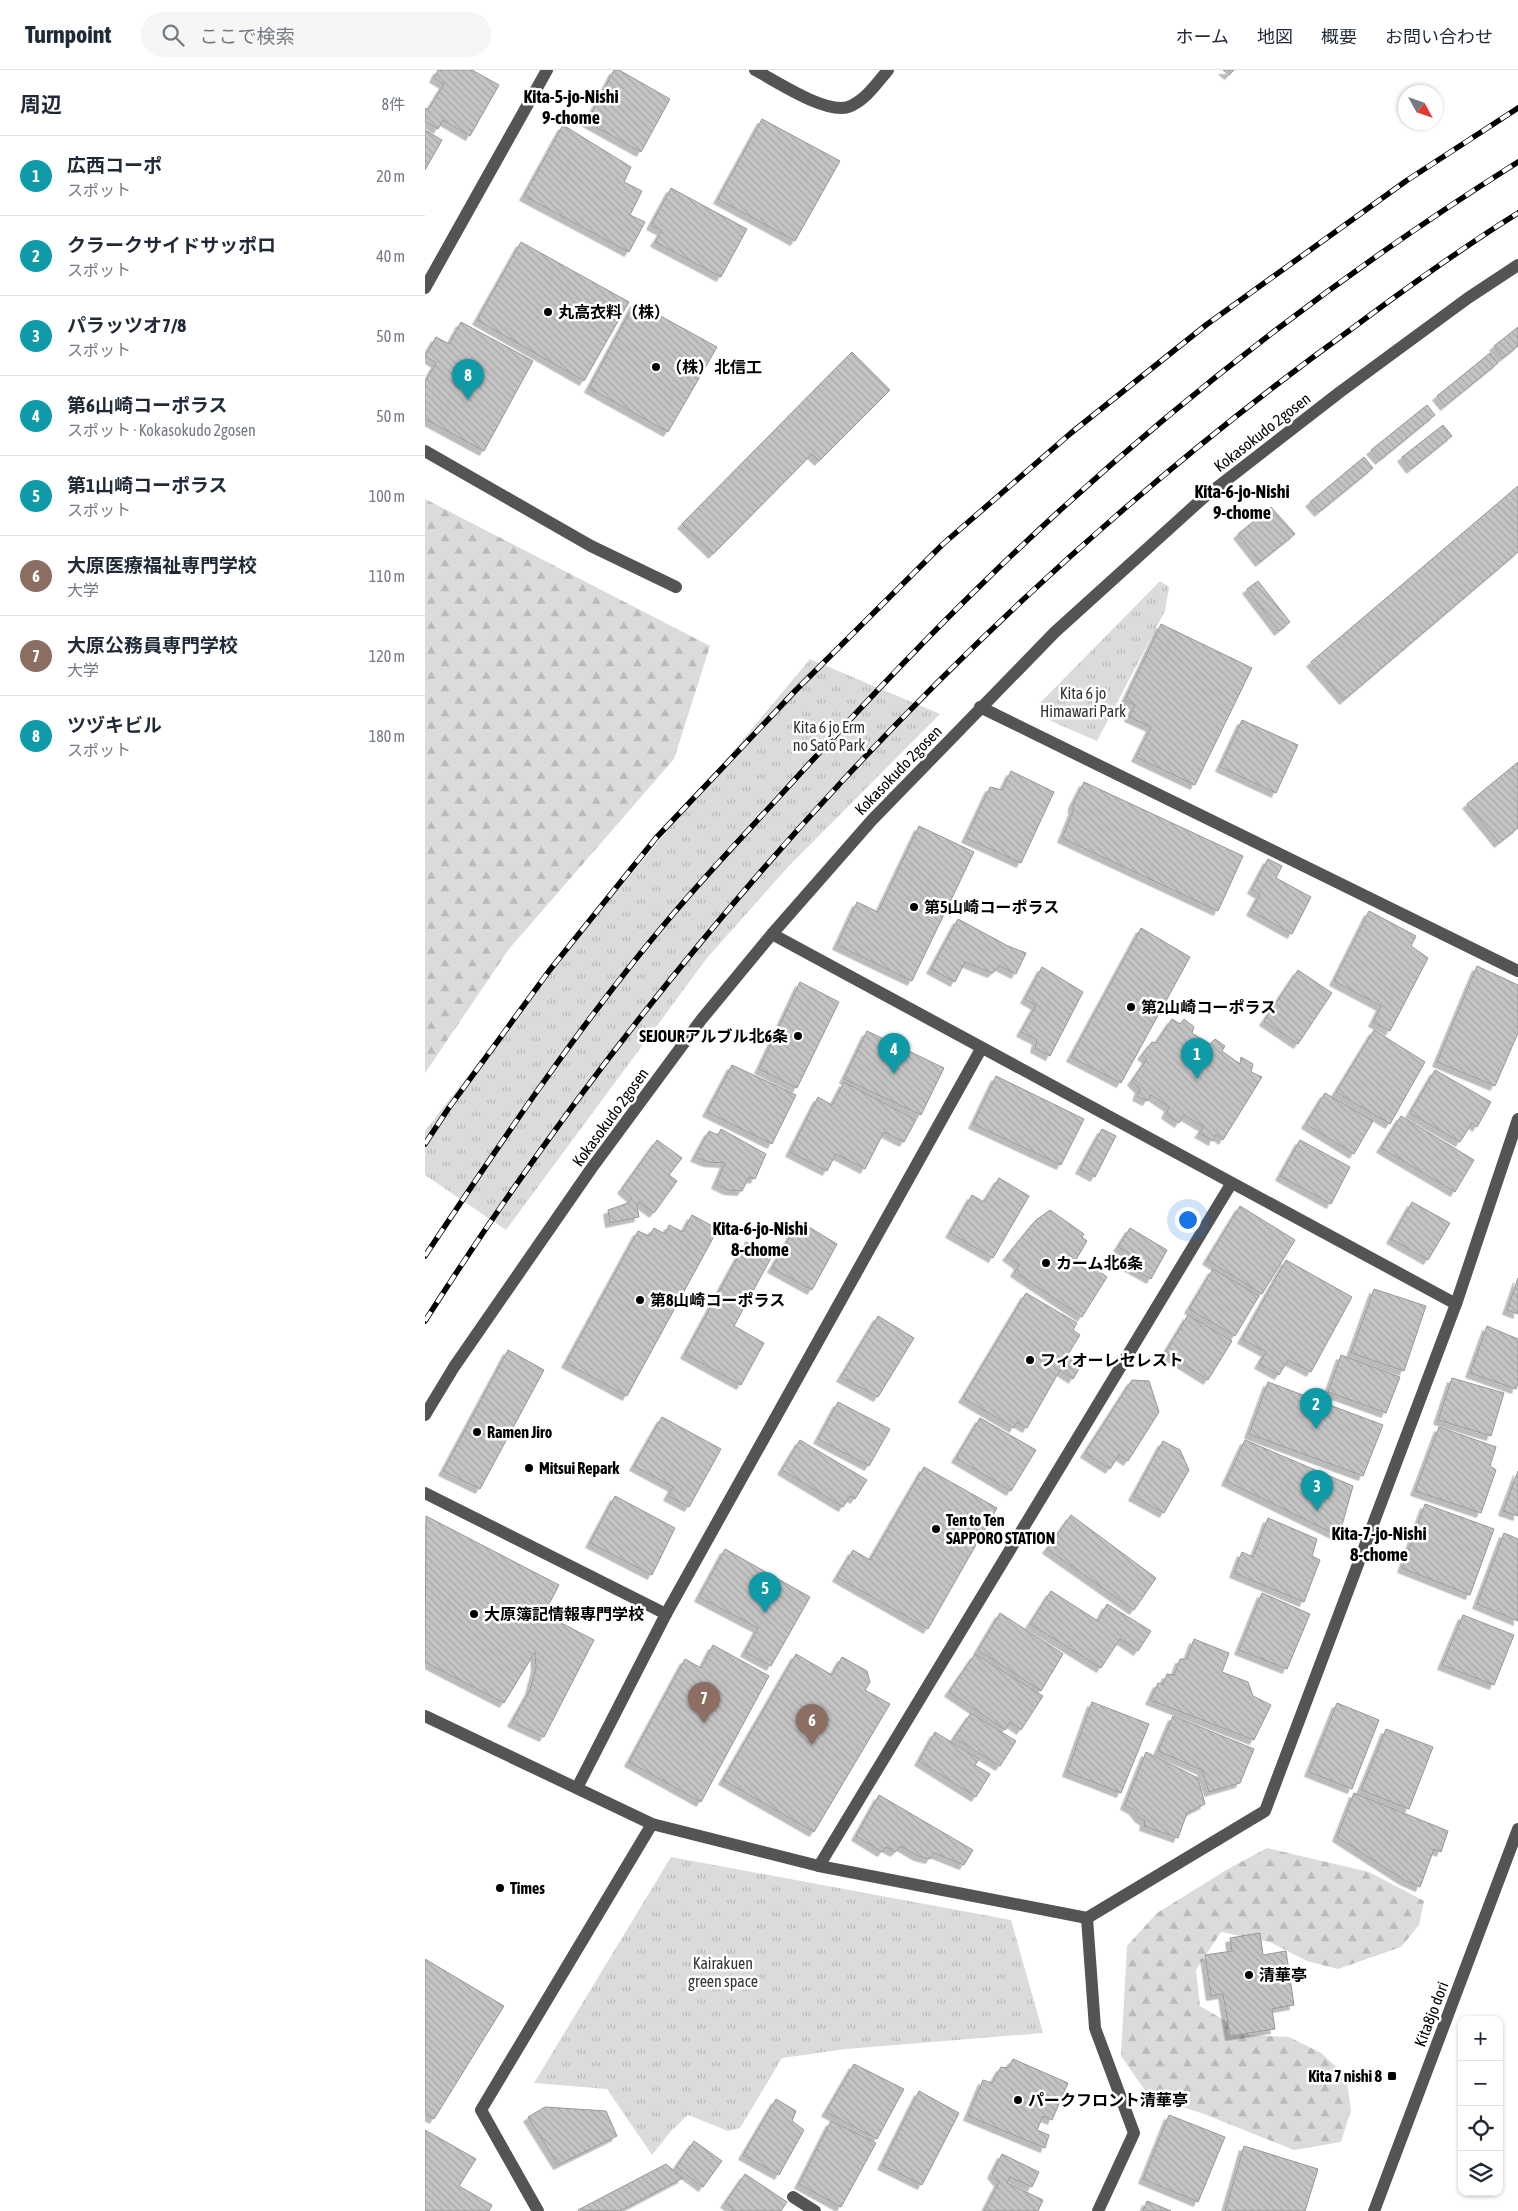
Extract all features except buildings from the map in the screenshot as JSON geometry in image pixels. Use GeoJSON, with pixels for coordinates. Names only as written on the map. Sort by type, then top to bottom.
{"type":"FeatureCollection","features":[{"type":"Feature","properties":{"kind":"street"},"geometry":{"type":"LineString","coordinates":[[425,288],[547,70]]}},
{"type":"Feature","properties":{"kind":"street"},"geometry":{"type":"LineString","coordinates":[[755,70],[826,106],[847,107],[867,95],[888,70]]}},
{"type":"Feature","properties":{"kind":"street","name":"Kokasokudo 2gosen"},"geometry":{"type":"LineString","coordinates":[[425,1415],[454,1367],[591,1169],[701,1020],[772,934],[872,820],[1055,632],[1202,499],[1340,392],[1468,298],[1518,265]]}},
{"type":"Feature","properties":{"kind":"street"},"geometry":{"type":"LineString","coordinates":[[425,451],[591,546],[676,587]]}},
{"type":"Feature","properties":{"kind":"street"},"geometry":{"type":"LineString","coordinates":[[981,707],[1518,971]]}},
{"type":"Feature","properties":{"kind":"street"},"geometry":{"type":"LineString","coordinates":[[772,934],[981,1049],[1456,1304]]}},
{"type":"Feature","properties":{"kind":"street"},"geometry":{"type":"LineString","coordinates":[[577,1788],[667,1614],[981,1049]]}},
{"type":"Feature","properties":{"kind":"street"},"geometry":{"type":"LineString","coordinates":[[425,1716],[652,1824],[819,1866],[1087,1918],[1265,1811],[1456,1304],[1518,1119]]}},
{"type":"Feature","properties":{"kind":"street"},"geometry":{"type":"LineString","coordinates":[[819,1866],[1231,1184]]}},
{"type":"Feature","properties":{"kind":"street"},"geometry":{"type":"LineString","coordinates":[[425,1493],[667,1614]]}},
{"type":"Feature","properties":{"kind":"street"},"geometry":{"type":"LineString","coordinates":[[538,2211],[481,2110],[652,1824]]}},
{"type":"Feature","properties":{"kind":"street","name":"Kita8jo dori"},"geometry":{"type":"LineString","coordinates":[[1374,2211],[1518,1829]]}},
{"type":"Feature","properties":{"kind":"street"},"geometry":{"type":"LineString","coordinates":[[1087,1918],[1095,2028],[1134,2132],[1098,2211]]}},
{"type":"Feature","properties":{"kind":"street"},"geometry":{"type":"LineString","coordinates":[[793,2197],[815,2211]]}},
{"type":"Feature","properties":{"kind":"green space"},"geometry":{"type":"Polygon","coordinates":[[[425,499],[710,646],[674,759],[509,949],[425,1073],[425,499]]]}},
{"type":"Feature","properties":{"kind":"green space","name":"Kita 6 jo Himawari Park"},"geometry":{"type":"Polygon","coordinates":[[[1160,581],[1169,587],[1165,611],[1097,741],[1051,721],[1039,704],[1160,581]]]}},
{"type":"Feature","properties":{"kind":"green space","name":"Kita 6 jo Erm no Sato Park"},"geometry":{"type":"Polygon","coordinates":[[[810,659],[940,714],[787,868],[707,958],[506,1230],[425,1175],[425,1131],[525,1002],[810,659]]]}},
{"type":"Feature","properties":{"kind":"green space"},"geometry":{"type":"Polygon","coordinates":[[[1267,1848],[1369,1872],[1424,1901],[1419,1925],[1401,1947],[1338,1969],[1307,1961],[1270,1942],[1221,1932],[1196,1970],[1200,2006],[1249,2035],[1289,2037],[1321,2053],[1346,2076],[1351,2110],[1341,2142],[1294,2150],[1204,2114],[1149,2096],[1121,2056],[1127,1946],[1157,1913],[1228,1869],[1267,1848]]]}},
{"type":"Feature","properties":{"kind":"green space","name":"Kairakuen green space"},"geometry":{"type":"Polygon","coordinates":[[[671,1857],[1011,1920],[1043,2033],[846,2049],[782,2058],[740,2128],[728,2131],[688,2115],[671,2131],[652,2155],[607,2089],[534,2083],[671,1857]]]}},
{"type":"Feature","properties":{"kind":"railway"},"geometry":{"type":"LineString","coordinates":[[425,1144],[448,1109],[549,971],[656,838],[796,690],[943,544],[1071,433],[1206,325],[1406,181],[1518,108]]}},
{"type":"Feature","properties":{"kind":"railway"},"geometry":{"type":"LineString","coordinates":[[425,1256],[544,1081],[639,955],[725,855],[905,661],[984,582],[1109,467],[1240,358],[1376,256],[1518,162]]}},
{"type":"Feature","properties":{"kind":"railway"},"geometry":{"type":"LineString","coordinates":[[425,1321],[520,1180],[621,1042],[728,910],[841,782],[960,660],[1085,543],[1215,433],[1391,299],[1518,213]]}},
{"type":"Feature","properties":{"kind":"place","name":"丸高衣料（株）"},"geometry":{"type":"Point","coordinates":[548,312]}},
{"type":"Feature","properties":{"kind":"place","name":"（株）北信工"},"geometry":{"type":"Point","coordinates":[656,367]}},
{"type":"Feature","properties":{"kind":"place","name":"ツヅキビル"},"geometry":{"type":"Point","coordinates":[468,400]}},
{"type":"Feature","properties":{"kind":"place","name":"第5山崎コーポラス"},"geometry":{"type":"Point","coordinates":[914,907]}},
{"type":"Feature","properties":{"kind":"place","name":"第2山崎コーポラス"},"geometry":{"type":"Point","coordinates":[1131,1007]}},
{"type":"Feature","properties":{"kind":"place","name":"SEJOURアルブル北6条"},"geometry":{"type":"Point","coordinates":[798,1036]}},
{"type":"Feature","properties":{"kind":"place","name":"第6山崎コーポラス"},"geometry":{"type":"Point","coordinates":[894,1074]}},
{"type":"Feature","properties":{"kind":"place","name":"広西コーポ"},"geometry":{"type":"Point","coordinates":[1197,1079]}},
{"type":"Feature","properties":{"kind":"place","name":"カーム北6条"},"geometry":{"type":"Point","coordinates":[1046,1263]}},
{"type":"Feature","properties":{"kind":"place","name":"第8山崎コーポラス"},"geometry":{"type":"Point","coordinates":[640,1300]}},
{"type":"Feature","properties":{"kind":"place","name":"フィオーレセレスト"},"geometry":{"type":"Point","coordinates":[1030,1360]}},
{"type":"Feature","properties":{"kind":"place","name":"クラークサイドサッポロ"},"geometry":{"type":"Point","coordinates":[1316,1429]}},
{"type":"Feature","properties":{"kind":"place","name":"Ramen Jiro"},"geometry":{"type":"Point","coordinates":[477,1432]}},
{"type":"Feature","properties":{"kind":"place","name":"Mitsui Repark"},"geometry":{"type":"Point","coordinates":[529,1468]}},
{"type":"Feature","properties":{"kind":"place","name":"パラッツオ7/8"},"geometry":{"type":"Point","coordinates":[1317,1511]}},
{"type":"Feature","properties":{"kind":"place","name":"Ten to Ten SAPPORO STATION"},"geometry":{"type":"Point","coordinates":[936,1529]}},
{"type":"Feature","properties":{"kind":"place","name":"第1山崎コーポラス"},"geometry":{"type":"Point","coordinates":[765,1613]}},
{"type":"Feature","properties":{"kind":"place","name":"大原簿記情報専門学校"},"geometry":{"type":"Point","coordinates":[474,1614]}},
{"type":"Feature","properties":{"kind":"place","name":"大原公務員専門学校"},"geometry":{"type":"Point","coordinates":[704,1723]}},
{"type":"Feature","properties":{"kind":"place","name":"大原医療福祉専門学校"},"geometry":{"type":"Point","coordinates":[812,1745]}},
{"type":"Feature","properties":{"kind":"place","name":"Times"},"geometry":{"type":"Point","coordinates":[500,1888]}},
{"type":"Feature","properties":{"kind":"place","name":"清華亭"},"geometry":{"type":"Point","coordinates":[1249,1975]}},
{"type":"Feature","properties":{"kind":"place","name":"Kita 7 nishi 8"},"geometry":{"type":"Point","coordinates":[1392,2076]}},
{"type":"Feature","properties":{"kind":"place","name":"パークフロント清華亭"},"geometry":{"type":"Point","coordinates":[1018,2100]}},
{"type":"Feature","properties":{"kind":"district","name":"Kita-5-jo-Nishi 9-chome"},"geometry":{"type":"Point","coordinates":[571,107]}},
{"type":"Feature","properties":{"kind":"district","name":"Kita-6-jo-Nishi 9-chome"},"geometry":{"type":"Point","coordinates":[1242,502]}},
{"type":"Feature","properties":{"kind":"district","name":"Kita-6-jo-Nishi 8-chome"},"geometry":{"type":"Point","coordinates":[760,1239]}},
{"type":"Feature","properties":{"kind":"district","name":"Kita-7-jo-Nishi 8-chome"},"geometry":{"type":"Point","coordinates":[1379,1544]}}]}
